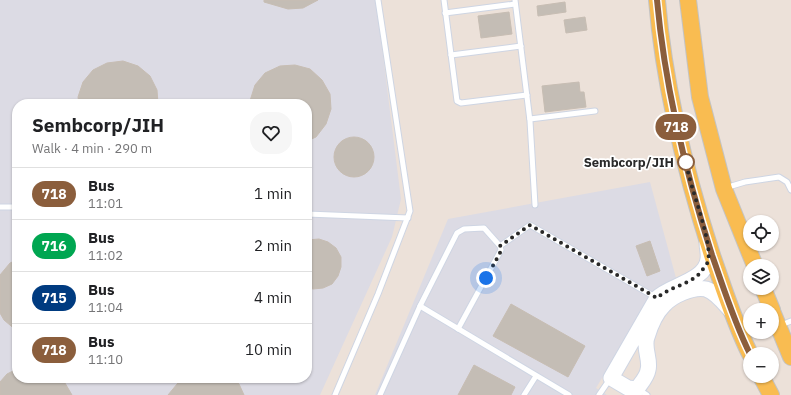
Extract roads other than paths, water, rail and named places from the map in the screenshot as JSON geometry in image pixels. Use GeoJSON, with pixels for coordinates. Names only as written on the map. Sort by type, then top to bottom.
{"type":"FeatureCollection","features":[{"type":"Feature","properties":{"kind":"main road"},"geometry":{"type":"LineString","coordinates":[[657,0],[671,108],[706,236],[737,329],[746,347]]}},
{"type":"Feature","properties":{"kind":"main road"},"geometry":{"type":"LineString","coordinates":[[688,0],[700,97],[724,189],[751,259]]}},
{"type":"Feature","properties":{"kind":"main road"},"geometry":{"type":"LineString","coordinates":[[784,323],[791,357]]}},
{"type":"Feature","properties":{"kind":"main road"},"geometry":{"type":"LineString","coordinates":[[765,383],[771,395]]}},
{"type":"Feature","properties":{"kind":"street"},"geometry":{"type":"LineString","coordinates":[[706,236],[708,260],[700,273],[657,298],[611,378],[628,388],[642,392],[648,372],[645,343],[647,336],[664,304],[684,292],[697,288],[706,289],[715,294],[731,311]]}},
{"type":"Feature","properties":{"kind":"lane"},"geometry":{"type":"LineString","coordinates":[[335,395],[378,294],[408,218],[410,203],[397,130],[378,0]]}},
{"type":"Feature","properties":{"kind":"lane"},"geometry":{"type":"LineString","coordinates":[[444,0],[456,98],[459,102],[527,95]]}},
{"type":"Feature","properties":{"kind":"lane"},"geometry":{"type":"LineString","coordinates":[[445,13],[515,2],[530,118],[535,206]]}},
{"type":"Feature","properties":{"kind":"lane"},"geometry":{"type":"LineString","coordinates":[[451,55],[521,46]]}},
{"type":"Feature","properties":{"kind":"lane"},"geometry":{"type":"LineString","coordinates":[[530,118],[594,111]]}},
{"type":"Feature","properties":{"kind":"lane"},"geometry":{"type":"LineString","coordinates":[[724,189],[745,182],[779,177],[787,182],[791,190]]}},
{"type":"Feature","properties":{"kind":"lane"},"geometry":{"type":"LineString","coordinates":[[0,207],[12,208]]}},
{"type":"Feature","properties":{"kind":"lane"},"geometry":{"type":"LineString","coordinates":[[312,214],[408,218]]}},
{"type":"Feature","properties":{"kind":"lane"},"geometry":{"type":"LineString","coordinates":[[500,246],[530,225],[657,298]]}},
{"type":"Feature","properties":{"kind":"lane"},"geometry":{"type":"LineString","coordinates":[[380,395],[420,306],[457,233],[461,230],[484,228],[500,246],[500,253],[458,329]]}},
{"type":"Feature","properties":{"kind":"lane"},"geometry":{"type":"LineString","coordinates":[[420,306],[570,395]]}},
{"type":"Feature","properties":{"kind":"lane"},"geometry":{"type":"LineString","coordinates":[[524,395],[536,376]]}},
{"type":"Feature","properties":{"kind":"lane"},"geometry":{"type":"LineString","coordinates":[[599,395],[611,378]]}},
{"type":"Feature","properties":{"kind":"place","name":"Sembcorp/JIH"},"geometry":{"type":"Point","coordinates":[686,162]}}]}
